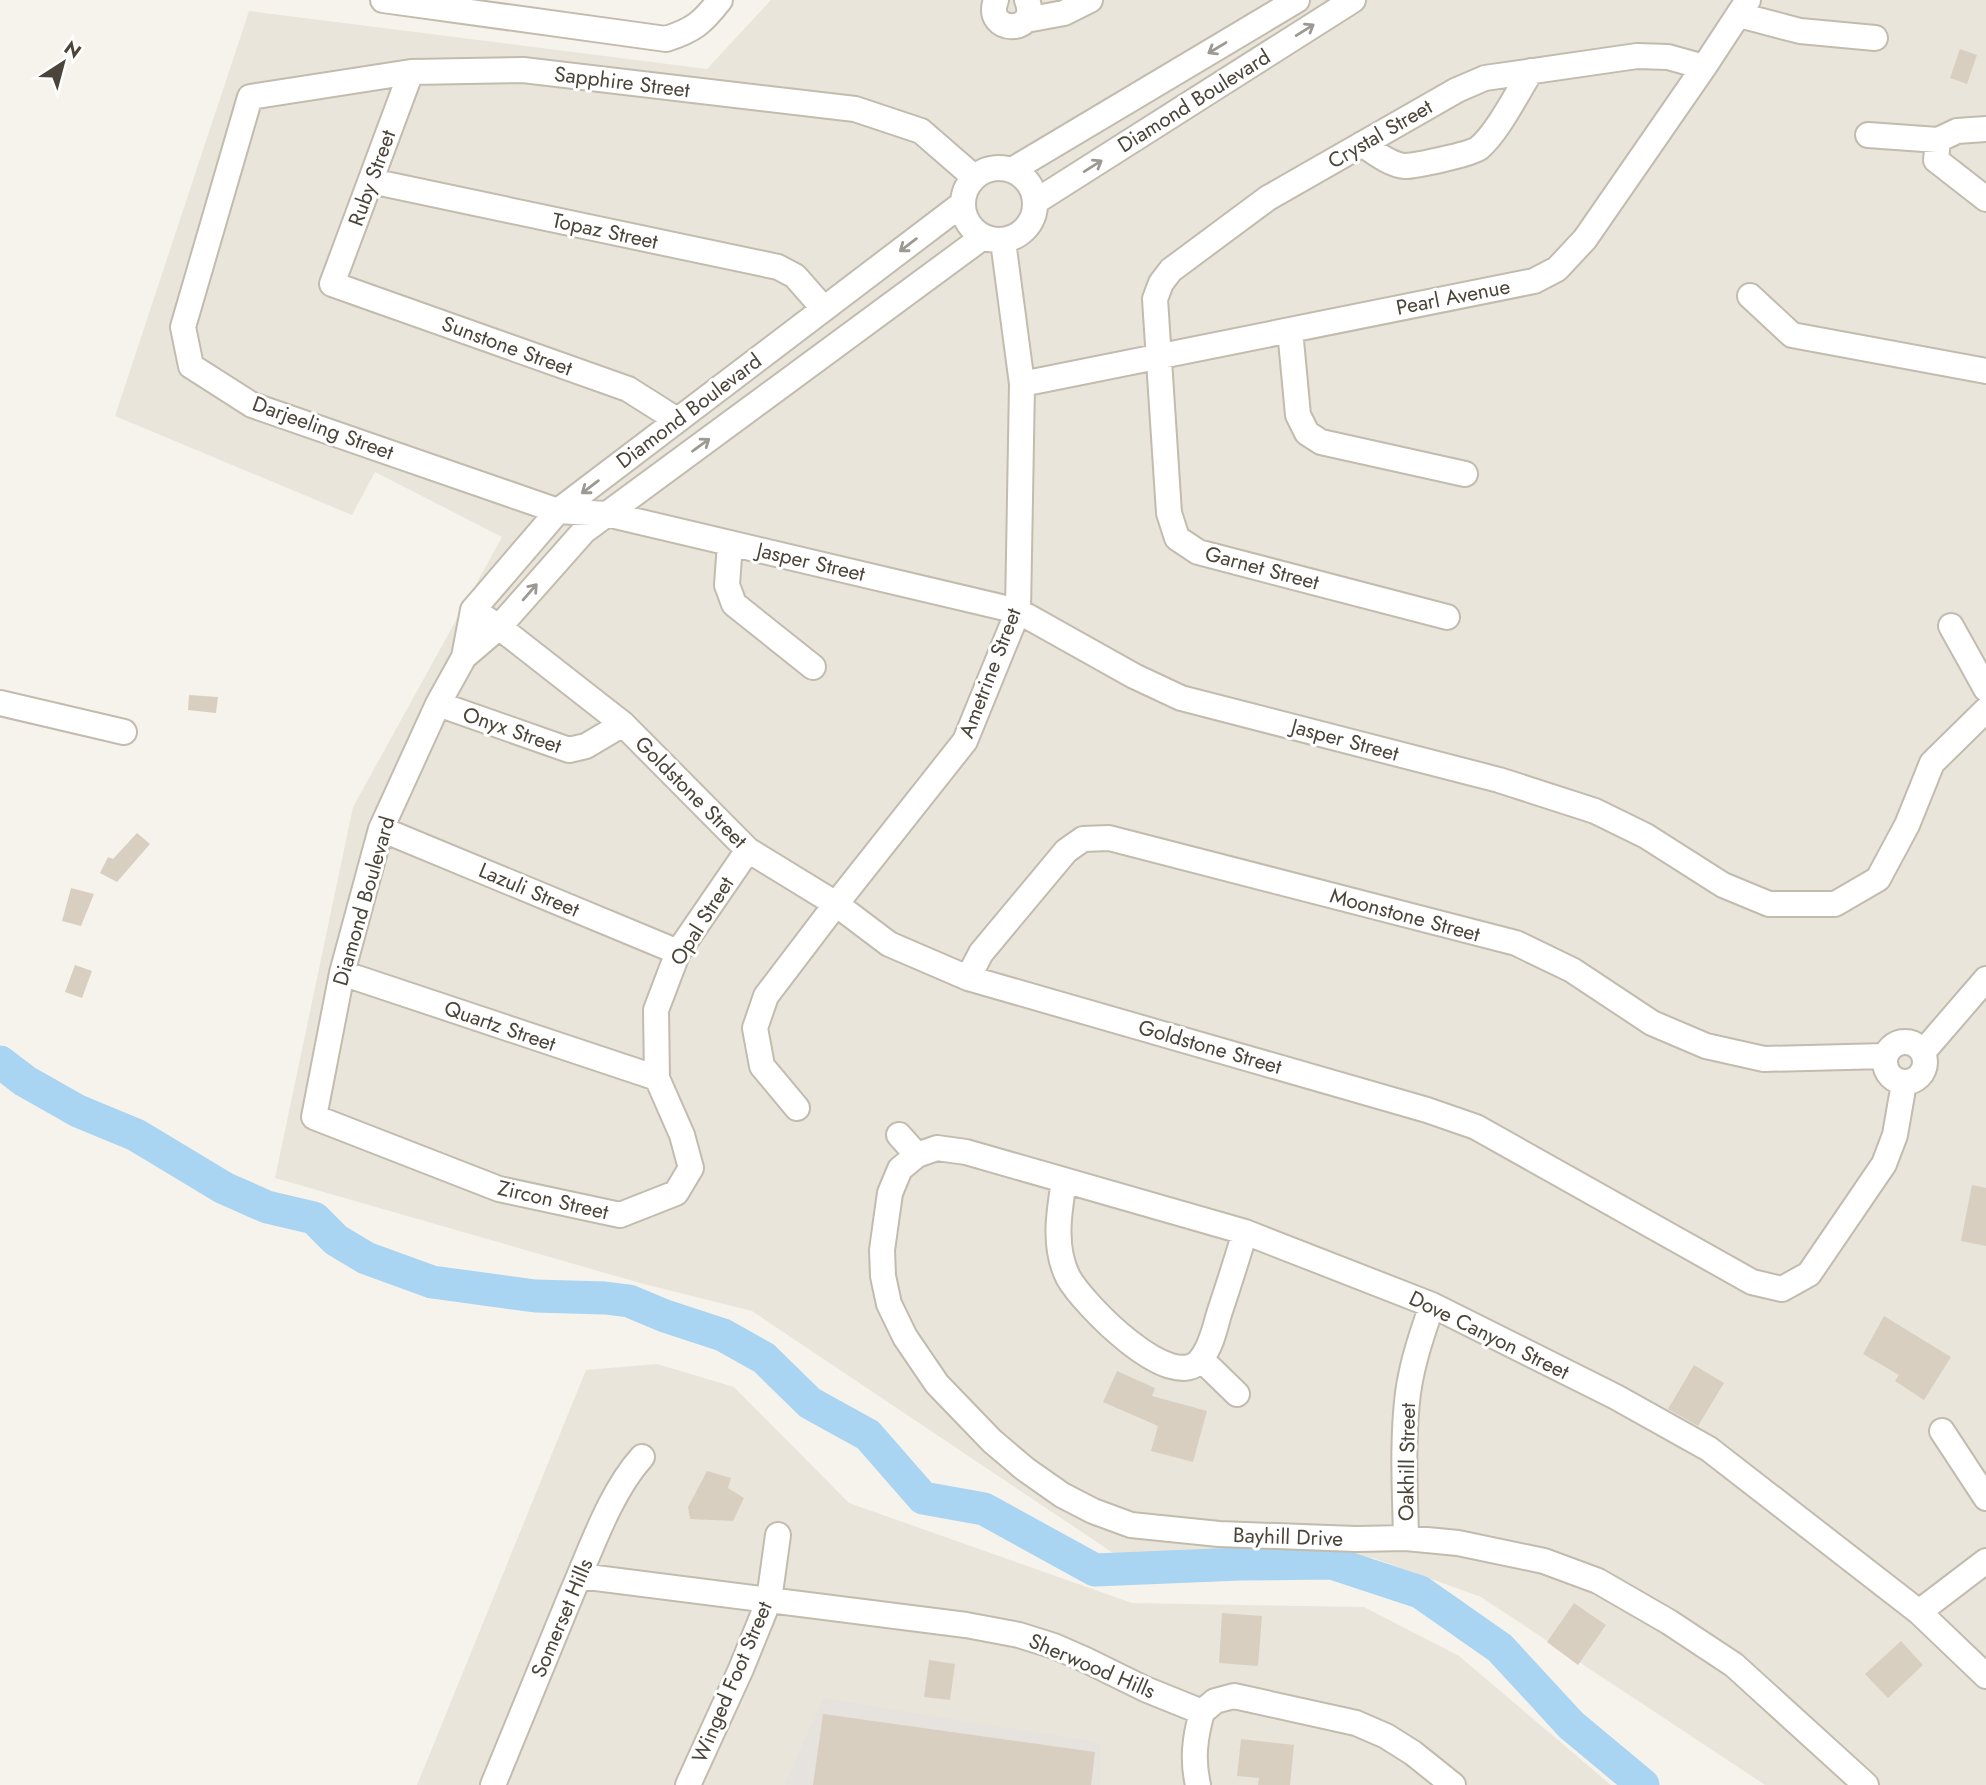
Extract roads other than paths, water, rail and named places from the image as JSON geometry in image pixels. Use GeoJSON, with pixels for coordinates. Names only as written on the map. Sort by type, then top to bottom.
{"type":"FeatureCollection","features":[{"type":"Feature","properties":{"kind":"street"},"geometry":{"type":"LineString","coordinates":[[383,0],[666,39],[696,26],[720,0]]}},
{"type":"Feature","properties":{"kind":"street"},"geometry":{"type":"LineString","coordinates":[[996,0],[993,10],[996,17],[1008,27],[1016,26],[1027,10],[1064,13],[1090,0]]}},
{"type":"Feature","properties":{"kind":"street","name":"Diamond Boulevard"},"geometry":{"type":"LineString","coordinates":[[1012,170],[1297,0]]}},
{"type":"Feature","properties":{"kind":"street","name":"Diamond Boulevard"},"geometry":{"type":"LineString","coordinates":[[1035,202],[1353,0]]}},
{"type":"Feature","properties":{"kind":"street"},"geometry":{"type":"LineString","coordinates":[[1744,8],[1800,32],[1875,38]]}},
{"type":"Feature","properties":{"kind":"street","name":"Pearl Avenue"},"geometry":{"type":"LineString","coordinates":[[1022,384],[1534,281],[1558,269],[1585,239],[1744,8]]}},
{"type":"Feature","properties":{"kind":"street","name":"Crystal Street"},"geometry":{"type":"LineString","coordinates":[[1158,356],[1155,299],[1161,283],[1171,270],[1268,198],[1457,90],[1485,78],[1637,56],[1668,57],[1704,67]]}},
{"type":"Feature","properties":{"kind":"street","name":"Sapphire Street"},"geometry":{"type":"LineString","coordinates":[[250,97],[411,72],[523,70],[855,109],[921,131],[974,177]]}},
{"type":"Feature","properties":{"kind":"street"},"geometry":{"type":"LineString","coordinates":[[1362,144],[1390,162],[1405,166],[1467,154],[1478,148],[1493,131],[1531,71]]}},
{"type":"Feature","properties":{"kind":"street","name":"Ruby Street"},"geometry":{"type":"LineString","coordinates":[[332,284],[411,72]]}},
{"type":"Feature","properties":{"kind":"street","name":"Darjeeling Street"},"geometry":{"type":"LineString","coordinates":[[250,97],[183,327],[191,366],[252,405],[558,511],[607,514]]}},
{"type":"Feature","properties":{"kind":"street"},"geometry":{"type":"LineString","coordinates":[[1868,135],[1938,140],[1957,131],[1986,129]]}},
{"type":"Feature","properties":{"kind":"street"},"geometry":{"type":"LineString","coordinates":[[1938,140],[1936,160],[1986,199]]}},
{"type":"Feature","properties":{"kind":"street"},"geometry":{"type":"LineString","coordinates":[[992,169],[1012,170],[1027,182],[1033,192],[1034,213],[1030,223],[1023,232],[1014,237],[993,239],[975,232],[963,214],[962,204],[968,185],[974,177],[992,169]]}},
{"type":"Feature","properties":{"kind":"street","name":"Topaz Street"},"geometry":{"type":"LineString","coordinates":[[370,181],[778,267],[795,276],[824,309]]}},
{"type":"Feature","properties":{"kind":"street","name":"Diamond Boulevard"},"geometry":{"type":"LineString","coordinates":[[314,1117],[342,973],[381,828],[438,704],[464,657],[473,610],[558,511],[962,204]]}},
{"type":"Feature","properties":{"kind":"street","name":"Diamond Boulevard"},"geometry":{"type":"LineString","coordinates":[[464,657],[499,627],[584,531],[993,239]]}},
{"type":"Feature","properties":{"kind":"street","name":"Ametrine Street"},"geometry":{"type":"LineString","coordinates":[[797,1108],[762,1066],[755,1028],[766,996],[835,904],[965,741],[1018,611],[1022,384],[993,239]]}},
{"type":"Feature","properties":{"kind":"street","name":"Sunstone Street"},"geometry":{"type":"LineString","coordinates":[[332,284],[628,390],[677,420]]}},
{"type":"Feature","properties":{"kind":"street"},"geometry":{"type":"LineString","coordinates":[[1751,296],[1792,335],[1986,371]]}},
{"type":"Feature","properties":{"kind":"street"},"geometry":{"type":"LineString","coordinates":[[1290,330],[1298,415],[1307,433],[1321,442],[1465,474]]}},
{"type":"Feature","properties":{"kind":"street","name":"Garnet Street"},"geometry":{"type":"LineString","coordinates":[[1158,356],[1169,513],[1177,538],[1198,552],[1447,617]]}},
{"type":"Feature","properties":{"kind":"street","name":"Jasper Street"},"geometry":{"type":"LineString","coordinates":[[607,514],[1018,611],[1134,676],[1181,698],[1499,780],[1595,811],[1646,836],[1723,885],[1769,904],[1835,904],[1878,878],[1907,825],[1933,763],[1986,710]]}},
{"type":"Feature","properties":{"kind":"street"},"geometry":{"type":"LineString","coordinates":[[730,543],[727,585],[734,604],[813,667]]}},
{"type":"Feature","properties":{"kind":"street","name":"Goldstone Street"},"geometry":{"type":"LineString","coordinates":[[473,610],[499,627],[623,724],[748,850],[835,904],[889,944],[968,978],[1427,1110],[1476,1127],[1752,1282],[1782,1289],[1809,1274],[1884,1164],[1895,1135],[1903,1083]]}},
{"type":"Feature","properties":{"kind":"street"},"geometry":{"type":"LineString","coordinates":[[1951,626],[1986,689]]}},
{"type":"Feature","properties":{"kind":"street"},"geometry":{"type":"LineString","coordinates":[[0,703],[124,732]]}},
{"type":"Feature","properties":{"kind":"street","name":"Onyx Street"},"geometry":{"type":"LineString","coordinates":[[438,704],[569,750],[586,747],[623,724]]}},
{"type":"Feature","properties":{"kind":"street","name":"Lazuli Street"},"geometry":{"type":"LineString","coordinates":[[381,828],[677,952]]}},
{"type":"Feature","properties":{"kind":"street","name":"Moonstone Street"},"geometry":{"type":"LineString","coordinates":[[968,978],[981,953],[1066,851],[1083,839],[1109,838],[1516,943],[1572,970],[1652,1023],[1706,1046],[1764,1059],[1886,1056]]}},
{"type":"Feature","properties":{"kind":"street","name":"Opal Street"},"geometry":{"type":"LineString","coordinates":[[657,1078],[656,1010],[677,952],[748,850]]}},
{"type":"Feature","properties":{"kind":"street","name":"Quartz Street"},"geometry":{"type":"LineString","coordinates":[[342,973],[657,1078]]}},
{"type":"Feature","properties":{"kind":"street"},"geometry":{"type":"LineString","coordinates":[[1923,1052],[1986,979]]}},
{"type":"Feature","properties":{"kind":"street"},"geometry":{"type":"LineString","coordinates":[[1899,1043],[1916,1045],[1923,1052],[1925,1069],[1920,1077],[1912,1082],[1895,1080],[1888,1073],[1886,1056],[1891,1048],[1899,1043]]}},
{"type":"Feature","properties":{"kind":"street","name":"Zircon Street"},"geometry":{"type":"LineString","coordinates":[[314,1117],[499,1189],[620,1215],[676,1194],[691,1168],[682,1135],[657,1078]]}},
{"type":"Feature","properties":{"kind":"street"},"geometry":{"type":"LineString","coordinates":[[899,1135],[917,1155]]}},
{"type":"Feature","properties":{"kind":"street","name":"Dove Canyon Street"},"geometry":{"type":"LineString","coordinates":[[917,1155],[937,1148],[966,1152],[1245,1232],[1432,1305],[1616,1397],[1709,1448],[1919,1612],[1986,1676]]}},
{"type":"Feature","properties":{"kind":"street","name":"Bayhill Drive"},"geometry":{"type":"LineString","coordinates":[[917,1155],[900,1169],[890,1193],[882,1250],[883,1276],[889,1304],[905,1337],[937,1384],[992,1441],[1062,1495],[1093,1511],[1131,1525],[1219,1534],[1406,1538],[1458,1543],[1544,1561],[1598,1581],[1669,1622],[1734,1665],[1866,1785]]}},
{"type":"Feature","properties":{"kind":"street"},"geometry":{"type":"LineString","coordinates":[[1064,1181],[1059,1208],[1060,1255],[1068,1277],[1099,1316],[1121,1335],[1141,1351],[1176,1368],[1191,1367],[1201,1359],[1211,1339],[1245,1232]]}},
{"type":"Feature","properties":{"kind":"street","name":"Oakhill Street"},"geometry":{"type":"LineString","coordinates":[[1406,1538],[1404,1463],[1408,1390],[1414,1360],[1432,1305]]}},
{"type":"Feature","properties":{"kind":"street"},"geometry":{"type":"LineString","coordinates":[[1201,1359],[1237,1394]]}},
{"type":"Feature","properties":{"kind":"street"},"geometry":{"type":"LineString","coordinates":[[1942,1431],[1986,1498]]}},
{"type":"Feature","properties":{"kind":"street","name":"Somerset Hills"},"geometry":{"type":"LineString","coordinates":[[493,1785],[618,1489],[642,1457]]}},
{"type":"Feature","properties":{"kind":"street","name":"Winged Foot Street"},"geometry":{"type":"LineString","coordinates":[[688,1785],[769,1600],[778,1535]]}},
{"type":"Feature","properties":{"kind":"street"},"geometry":{"type":"LineString","coordinates":[[1919,1612],[1986,1562]]}},
{"type":"Feature","properties":{"kind":"street","name":"Sherwood Hills"},"geometry":{"type":"LineString","coordinates":[[580,1576],[966,1625],[1019,1635],[1054,1646],[1145,1689],[1202,1712]]}},
{"type":"Feature","properties":{"kind":"street"},"geometry":{"type":"LineString","coordinates":[[1198,1785],[1195,1772],[1195,1734],[1202,1712],[1215,1700],[1234,1696],[1356,1723],[1386,1735],[1453,1785]]}},
{"type":"Feature","properties":{"kind":"waterway"},"geometry":{"type":"LineString","coordinates":[[0,1062],[25,1081],[78,1111],[136,1135],[224,1188],[267,1207],[314,1218],[336,1240],[366,1258],[432,1282],[535,1296],[629,1301],[723,1335],[764,1358],[810,1403],[868,1435],[923,1498],[984,1509],[1095,1570],[1332,1563],[1420,1592],[1500,1648],[1571,1725],[1643,1785]]}}]}
